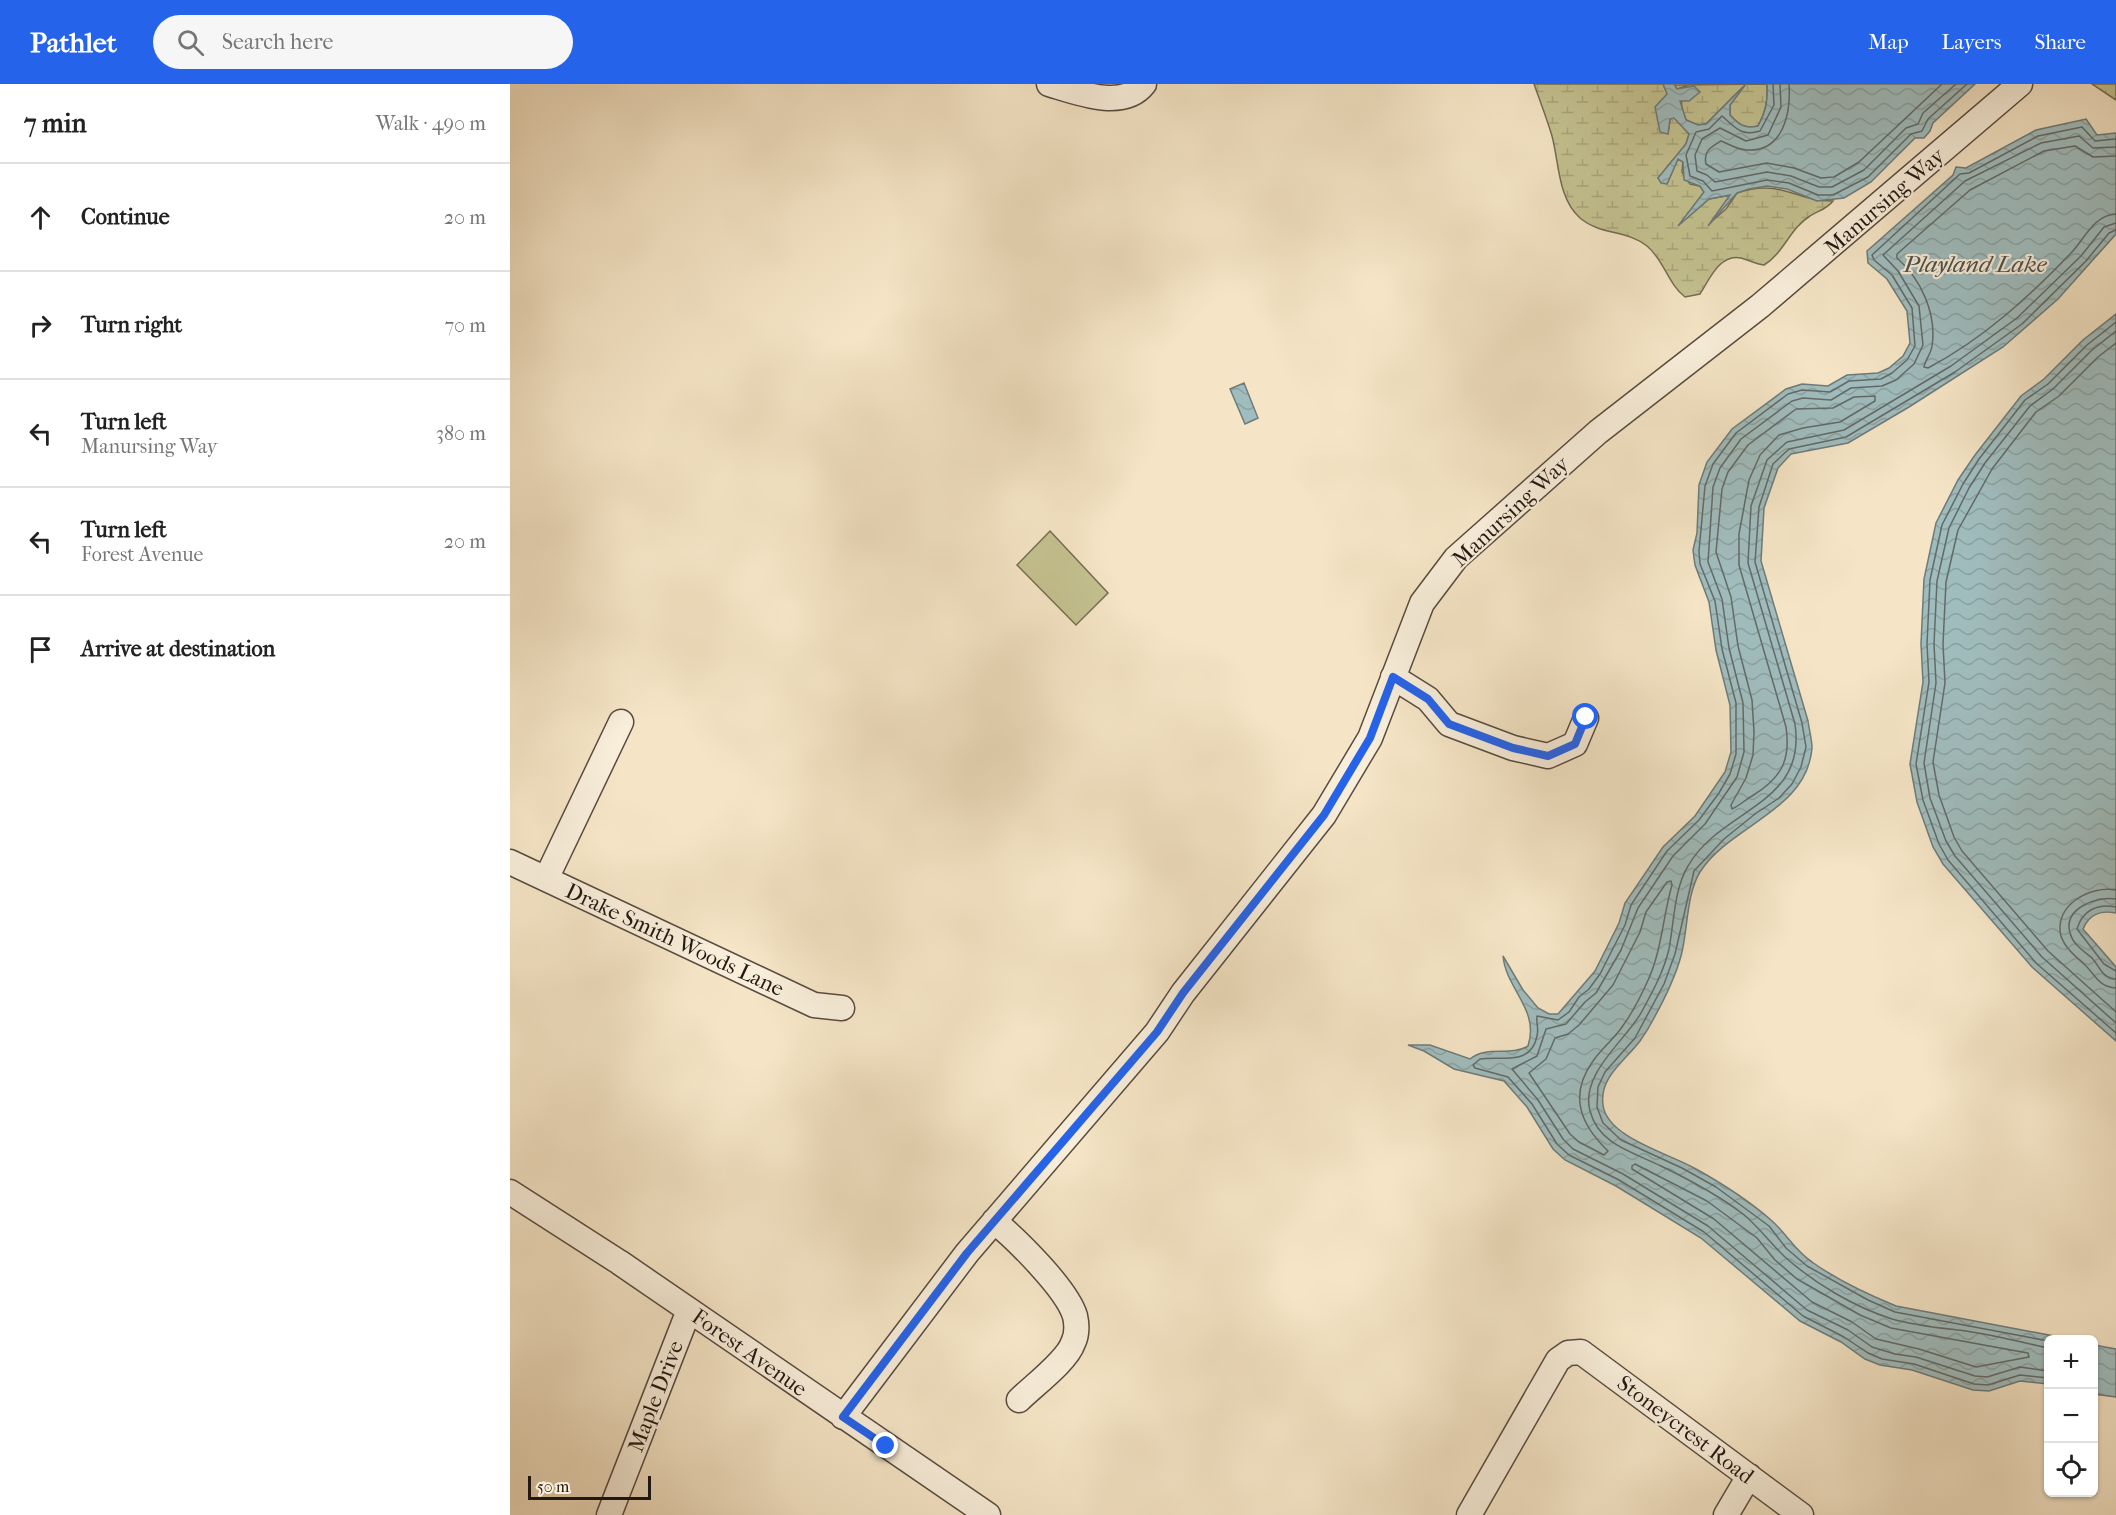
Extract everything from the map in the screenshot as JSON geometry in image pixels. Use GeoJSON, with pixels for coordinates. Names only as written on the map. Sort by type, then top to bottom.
{"type":"FeatureCollection","features":[{"type":"Feature","properties":{"kind":"street"},"geometry":{"type":"LineString","coordinates":[[1049,84],[1116,99],[1138,92],[1144,84]]}},
{"type":"Feature","properties":{"kind":"street","name":"Manursing Way"},"geometry":{"type":"LineString","coordinates":[[843,1417],[994,1221],[1157,1032],[1183,993],[1324,815],[1370,738],[1422,603],[1456,558],[1598,432],[1760,306],[2020,84]]}},
{"type":"Feature","properties":{"kind":"street"},"geometry":{"type":"LineString","coordinates":[[1393,677],[1428,699],[1449,724],[1513,748],[1548,756],[1575,744],[1586,717]]}},
{"type":"Feature","properties":{"kind":"street"},"geometry":{"type":"LineString","coordinates":[[546,879],[621,722]]}},
{"type":"Feature","properties":{"kind":"street","name":"Drake Smith Woods Lane"},"geometry":{"type":"LineString","coordinates":[[510,862],[814,1005],[842,1008]]}},
{"type":"Feature","properties":{"kind":"street","name":"Forest Avenue"},"geometry":{"type":"LineString","coordinates":[[510,1192],[689,1310],[988,1515]]}},
{"type":"Feature","properties":{"kind":"street"},"geometry":{"type":"LineString","coordinates":[[994,1221],[1015,1238],[1058,1288],[1074,1315],[1077,1330],[1073,1345],[1066,1355],[1019,1400]]}},
{"type":"Feature","properties":{"kind":"street","name":"Maple Drive"},"geometry":{"type":"LineString","coordinates":[[609,1515],[689,1310]]}},
{"type":"Feature","properties":{"kind":"street","name":"Stoneycrest Road"},"geometry":{"type":"LineString","coordinates":[[1469,1515],[1558,1360],[1568,1353],[1581,1352],[1801,1515]]}},
{"type":"Feature","properties":{"kind":"street"},"geometry":{"type":"LineString","coordinates":[[1726,1515],[1749,1476]]}},
{"type":"Feature","properties":{"kind":"green space"},"geometry":{"type":"Polygon","coordinates":[[[1534,84],[1663,84],[1668,94],[1668,134],[1670,119],[1674,117],[1689,134],[1686,144],[1658,178],[1667,184],[1678,159],[1683,161],[1682,172],[1690,184],[1700,186],[1704,192],[1682,222],[1709,199],[1731,195],[1711,222],[1726,209],[1737,193],[1752,189],[1776,189],[1808,198],[1833,201],[1803,221],[1777,254],[1764,265],[1741,258],[1727,260],[1711,275],[1700,294],[1685,297],[1674,286],[1658,258],[1647,246],[1631,237],[1596,227],[1580,218],[1573,210],[1563,191],[1552,136],[1534,84]]]}},
{"type":"Feature","properties":{"kind":"green space"},"geometry":{"type":"Polygon","coordinates":[[[1767,84],[1767,101],[1763,116],[1758,126],[1749,127],[1739,124],[1730,115],[1730,105],[1743,87],[1706,124],[1698,125],[1686,120],[1683,111],[1682,99],[1686,86],[1677,89],[1674,85],[1767,84]]]}},
{"type":"Feature","properties":{"kind":"green space"},"geometry":{"type":"Polygon","coordinates":[[[2092,84],[2116,84],[2116,100],[2092,84]]]}},
{"type":"Feature","properties":{"kind":"green space"},"geometry":{"type":"Polygon","coordinates":[[[1050,531],[1108,593],[1076,625],[1017,565],[1050,531]]]}},
{"type":"Feature","properties":{"kind":"water"},"geometry":{"type":"Polygon","coordinates":[[[1663,84],[1674,84],[1677,89],[1694,86],[1700,92],[1689,101],[1680,101],[1686,120],[1698,125],[1706,124],[1746,84],[1730,105],[1730,115],[1739,124],[1749,127],[1758,126],[1763,116],[1767,101],[1767,84],[1975,84],[1933,123],[1924,138],[1915,138],[1871,182],[1844,198],[1817,201],[1787,189],[1767,186],[1749,189],[1737,193],[1708,226],[1730,195],[1709,199],[1678,226],[1704,192],[1700,186],[1684,180],[1683,162],[1678,159],[1667,184],[1661,183],[1658,178],[1686,144],[1689,134],[1674,118],[1670,119],[1668,134],[1660,132],[1655,107],[1667,94],[1663,84]]]}},
{"type":"Feature","properties":{"kind":"water","name":"Playland Lake"},"geometry":{"type":"Polygon","coordinates":[[[2086,119],[2097,135],[2116,133],[2116,234],[2058,299],[2003,347],[1848,443],[1791,454],[1778,468],[1764,508],[1761,561],[1808,721],[1812,748],[1807,769],[1797,787],[1782,803],[1729,842],[1700,872],[1692,891],[1683,946],[1676,972],[1644,1036],[1614,1070],[1603,1095],[1607,1117],[1616,1127],[1642,1144],[1716,1180],[1771,1220],[1806,1258],[1852,1286],[1896,1306],[2049,1335],[2044,1335],[2044,1384],[2020,1381],[1989,1391],[1973,1390],[1912,1370],[1880,1365],[1865,1359],[1841,1342],[1800,1321],[1701,1238],[1616,1186],[1565,1160],[1553,1149],[1527,1107],[1504,1081],[1454,1069],[1424,1051],[1408,1045],[1430,1045],[1470,1059],[1483,1053],[1514,1051],[1528,1046],[1530,1021],[1505,968],[1503,956],[1523,990],[1538,1008],[1549,1014],[1558,1014],[1595,971],[1619,923],[1625,903],[1663,847],[1695,816],[1725,772],[1731,752],[1730,705],[1716,650],[1709,602],[1695,565],[1693,550],[1697,533],[1699,485],[1707,462],[1732,429],[1786,389],[1802,384],[1828,386],[1847,375],[1878,373],[1889,368],[1903,356],[1910,343],[1907,311],[1887,279],[1868,263],[1867,251],[1953,175],[1956,167],[1966,168],[2036,130],[2086,119]]]}},
{"type":"Feature","properties":{"kind":"water"},"geometry":{"type":"Polygon","coordinates":[[[2116,314],[2116,913],[2096,914],[2088,920],[2083,929],[2116,967],[2116,1041],[2032,967],[1943,864],[1933,847],[1917,802],[1910,764],[1923,682],[1921,644],[1924,579],[1936,523],[1958,480],[2021,396],[2044,379],[2083,340],[2116,314]]]}},
{"type":"Feature","properties":{"kind":"water"},"geometry":{"type":"Polygon","coordinates":[[[1244,383],[1258,418],[1245,424],[1230,389],[1244,383]]]}},
{"type":"Feature","properties":{"kind":"water"},"geometry":{"type":"Polygon","coordinates":[[[2098,1346],[2116,1349],[2116,1397],[2098,1395],[2098,1346]]]}},
{"type":"Feature","properties":{"kind":"route"},"geometry":{"type":"LineString","coordinates":[[886,1446],[843,1417],[967,1253],[1095,1101],[1157,1032],[1183,993],[1324,815],[1370,738],[1393,677],[1428,699],[1449,724],[1513,748],[1548,756],[1575,744],[1586,717]]}}]}
